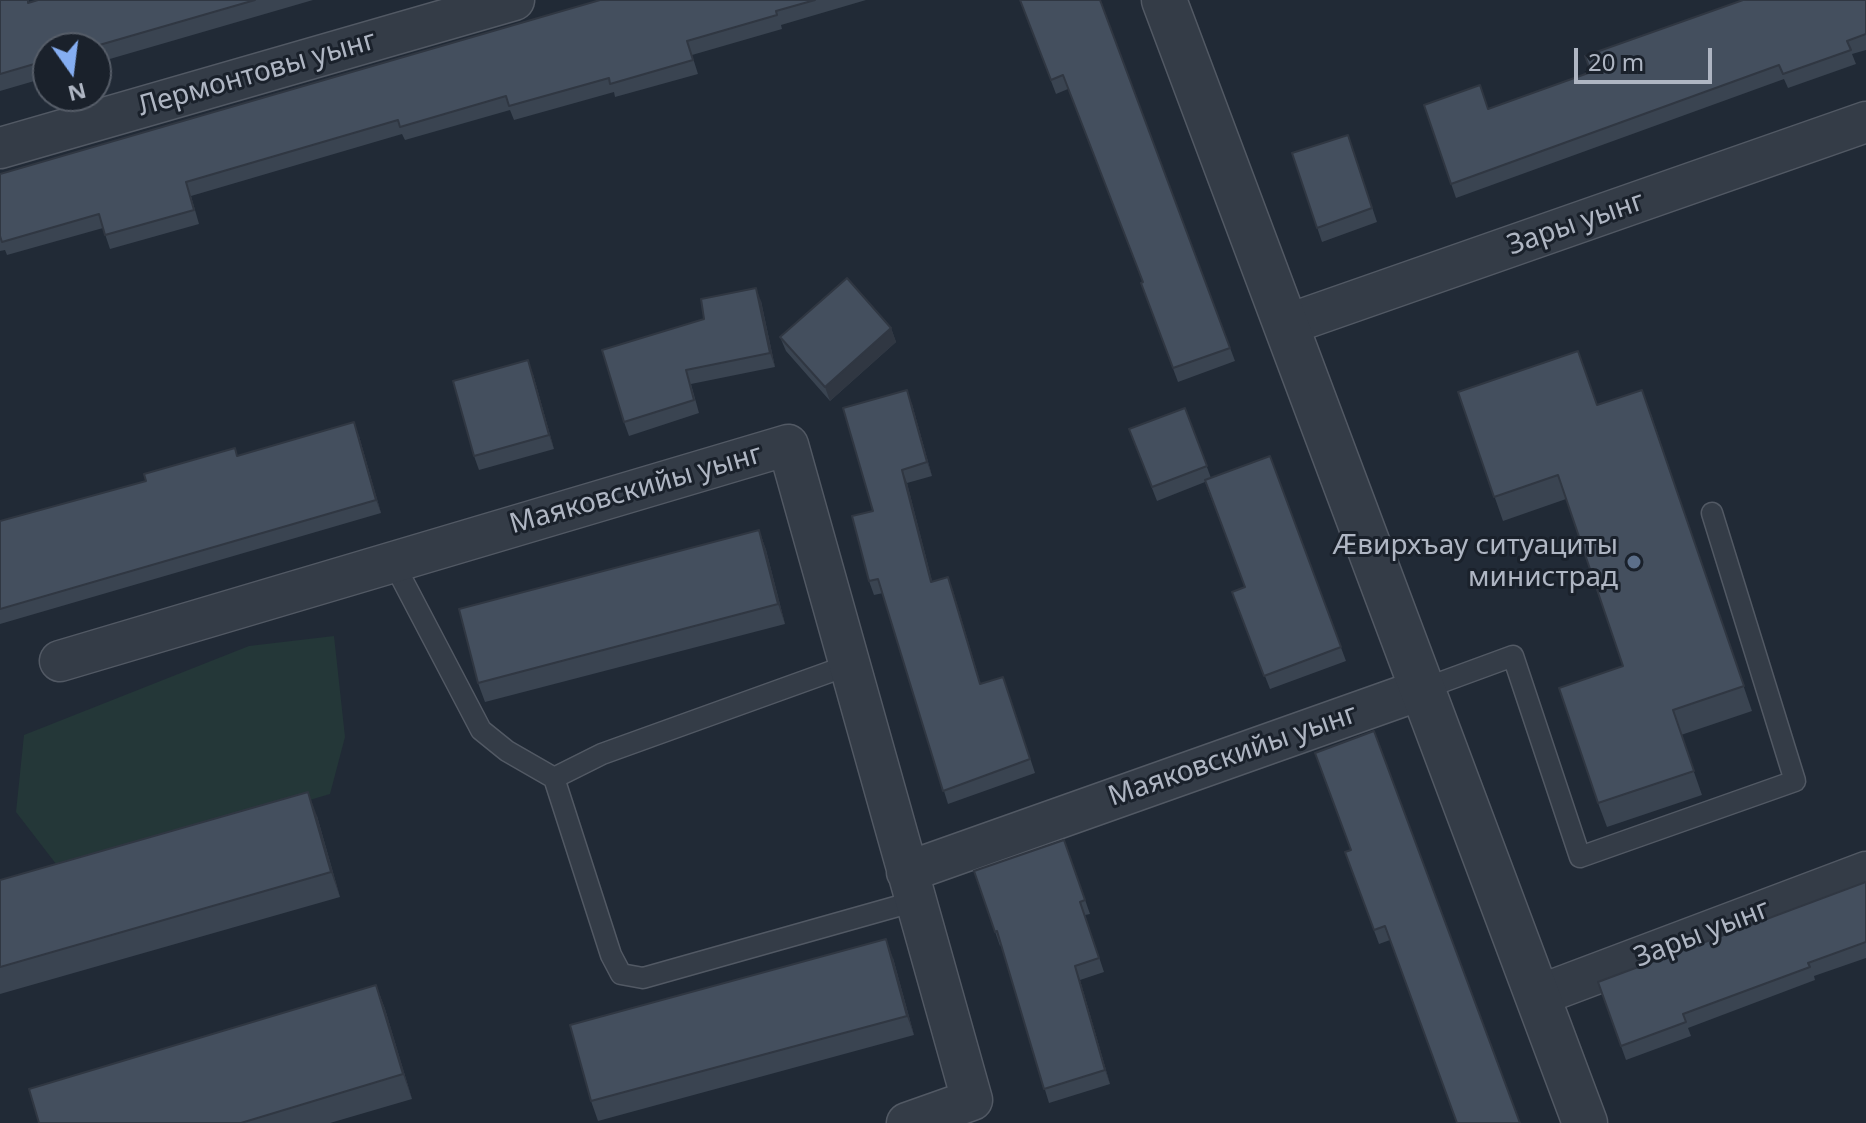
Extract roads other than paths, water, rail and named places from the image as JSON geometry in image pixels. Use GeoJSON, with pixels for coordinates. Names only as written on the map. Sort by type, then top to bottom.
{"type":"FeatureCollection","features":[{"type":"Feature","properties":{"kind":"street"},"geometry":{"type":"LineString","coordinates":[[1164,0],[1585,1123]]}},
{"type":"Feature","properties":{"kind":"street","name":"Лермонтовы уынг"},"geometry":{"type":"LineString","coordinates":[[0,148],[502,2]]}},
{"type":"Feature","properties":{"kind":"street","name":"Зары уынг"},"geometry":{"type":"LineString","coordinates":[[1286,325],[1866,122]]}},
{"type":"Feature","properties":{"kind":"street","name":"Маяковскийы уынг"},"geometry":{"type":"LineString","coordinates":[[60,661],[788,445],[972,1100],[907,1123]]}},
{"type":"Feature","properties":{"kind":"street","name":"Маяковскийы уынг"},"geometry":{"type":"LineString","coordinates":[[911,886],[1423,689]]}},
{"type":"Feature","properties":{"kind":"street","name":"Зары уынг"},"geometry":{"type":"LineString","coordinates":[[1537,996],[1866,872]]}},
{"type":"Feature","properties":{"kind":"lane"},"geometry":{"type":"LineString","coordinates":[[1423,689],[1513,656],[1580,857],[1795,781],[1712,513]]}},
{"type":"Feature","properties":{"kind":"lane"},"geometry":{"type":"LineString","coordinates":[[393,562],[481,730],[507,751],[554,778],[611,955],[621,974],[643,978],[911,886]]}},
{"type":"Feature","properties":{"kind":"lane"},"geometry":{"type":"LineString","coordinates":[[554,778],[602,754],[849,665]]}},
{"type":"Feature","properties":{"kind":"place","name":"Æвирхъау ситуациты министрад"},"geometry":{"type":"Point","coordinates":[1634,562]}}]}
